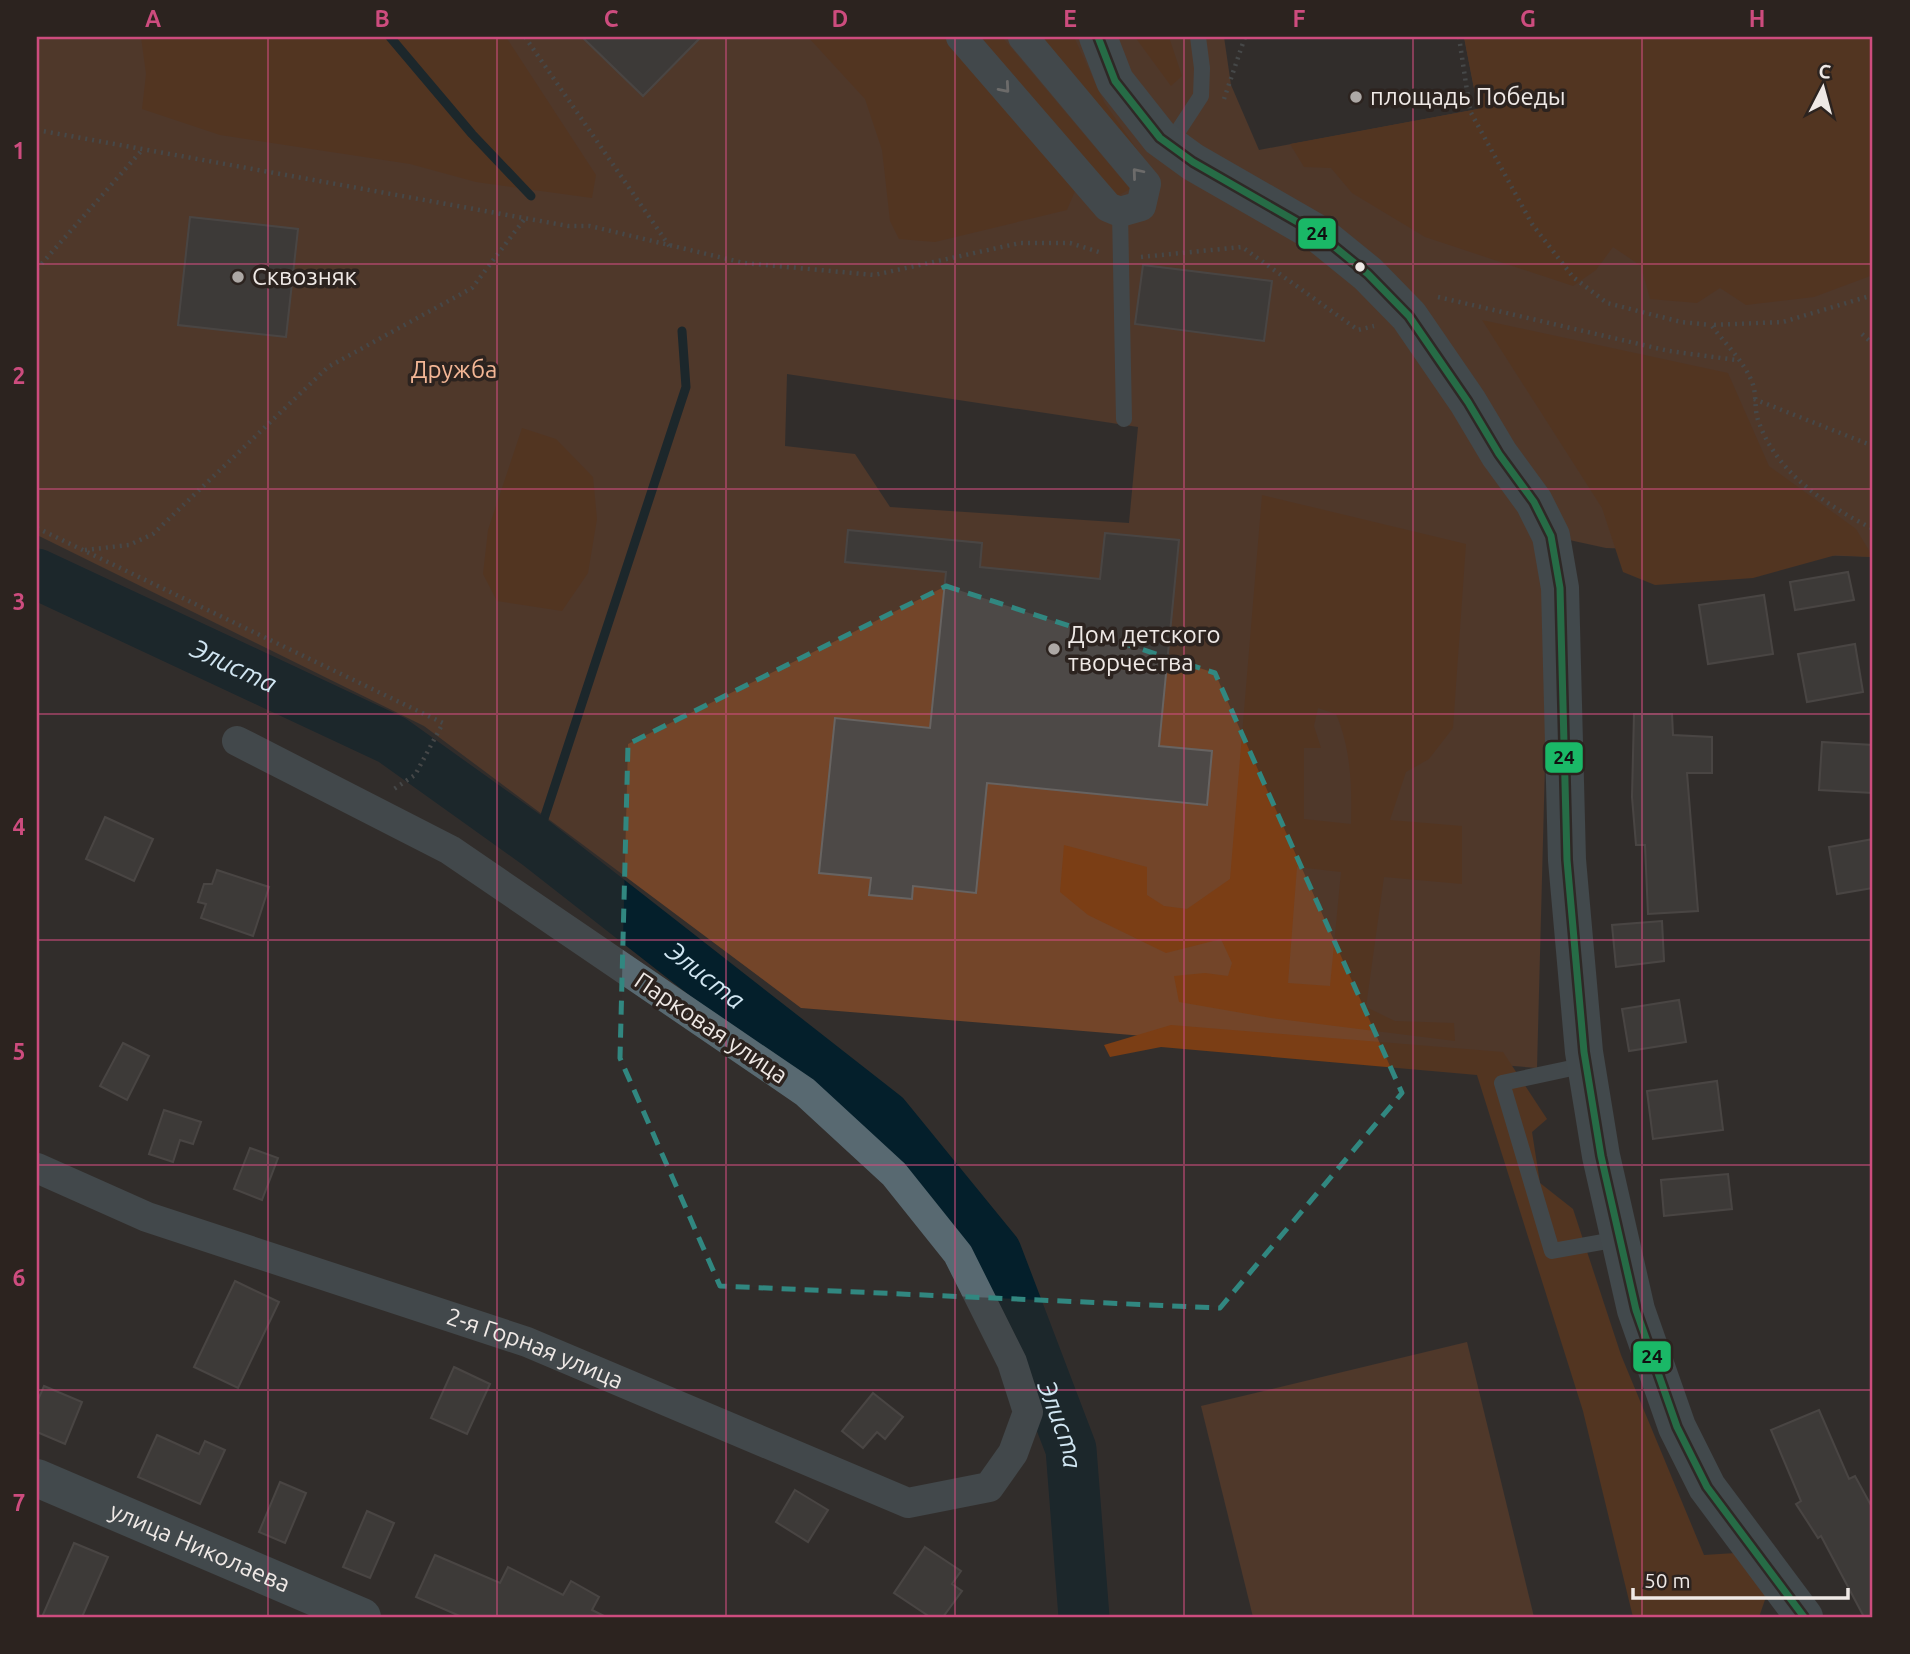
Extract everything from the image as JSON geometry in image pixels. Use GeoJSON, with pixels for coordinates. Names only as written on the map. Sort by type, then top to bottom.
{"type":"FeatureCollection","features":[{"type":"Feature","properties":{"kind":"main road"},"geometry":{"type":"LineString","coordinates":[[1098,37],[1115,81],[1169,145],[1193,162],[1320,235],[1368,274],[1409,316],[1468,402],[1499,454],[1534,502],[1551,536],[1560,588],[1570,920],[1586,1065],[1601,1156],[1636,1310],[1677,1427],[1707,1487],[1804,1617]]}},
{"type":"Feature","properties":{"kind":"main road","name":"улица Николаева"},"geometry":{"type":"LineString","coordinates":[[37,1478],[362,1617]]}},
{"type":"Feature","properties":{"kind":"street"},"geometry":{"type":"LineString","coordinates":[[961,37],[1108,207],[1121,212],[1141,206],[1146,184],[1023,37]]}},
{"type":"Feature","properties":{"kind":"street","name":"Парковая улица"},"geometry":{"type":"LineString","coordinates":[[237,741],[450,850],[805,1092],[894,1174],[958,1254],[1012,1362],[1028,1412],[1013,1452]]}},
{"type":"Feature","properties":{"kind":"street","name":"2-я Горная улица"},"geometry":{"type":"LineString","coordinates":[[37,1168],[147,1217],[527,1342],[908,1503],[989,1487],[1013,1452]]}},
{"type":"Feature","properties":{"kind":"lane"},"geometry":{"type":"LineString","coordinates":[[1169,145],[1201,96],[1202,68],[1198,37]]}},
{"type":"Feature","properties":{"kind":"lane"},"geometry":{"type":"LineString","coordinates":[[1121,212],[1124,419]]}},
{"type":"Feature","properties":{"kind":"lane"},"geometry":{"type":"LineString","coordinates":[[1586,1065],[1502,1083],[1552,1251],[1620,1239]]}},
{"type":"Feature","properties":{"kind":"path"},"geometry":{"type":"LineString","coordinates":[[525,37],[670,247]]}},
{"type":"Feature","properties":{"kind":"path"},"geometry":{"type":"LineString","coordinates":[[1459,37],[1470,111],[1532,224],[1573,277],[1606,303],[1681,322],[1711,325],[1783,322],[1873,295]]}},
{"type":"Feature","properties":{"kind":"path"},"geometry":{"type":"LineString","coordinates":[[37,130],[568,226],[590,226],[744,263],[874,275],[1020,243],[1070,243],[1121,259],[1242,247],[1358,330],[1409,316],[1433,296],[1669,351],[1736,360]]}},
{"type":"Feature","properties":{"kind":"path"},"geometry":{"type":"LineString","coordinates":[[37,269],[144,149]]}},
{"type":"Feature","properties":{"kind":"path"},"geometry":{"type":"LineString","coordinates":[[83,550],[129,545],[153,534],[328,367],[472,288],[526,217]]}},
{"type":"Feature","properties":{"kind":"path"},"geometry":{"type":"LineString","coordinates":[[1711,325],[1752,382],[1757,416],[1765,439],[1780,461],[1818,496],[1873,529]]}},
{"type":"Feature","properties":{"kind":"path"},"geometry":{"type":"LineString","coordinates":[[1862,334],[1873,344]]}},
{"type":"Feature","properties":{"kind":"path"},"geometry":{"type":"LineString","coordinates":[[1755,400],[1873,446]]}},
{"type":"Feature","properties":{"kind":"path"},"geometry":{"type":"LineString","coordinates":[[37,528],[443,723],[415,775]]}},
{"type":"Feature","properties":{"kind":"highlighted area"},"geometry":{"type":"Polygon","coordinates":[[[946,586],[1215,673],[1402,1093],[1220,1308],[720,1286],[620,1058],[628,744],[946,586]]]}},
{"type":"Feature","properties":{"kind":"green space","name":"Дружба"},"geometry":{"type":"Polygon","coordinates":[[[37,37],[1224,37],[1231,85],[1259,150],[1478,109],[1464,37],[1873,37],[1873,557],[1606,548],[1551,536],[1537,1068],[801,1008],[424,726],[37,535],[37,37]],[[787,374],[785,446],[855,454],[890,507],[1129,523],[1138,427],[787,374]],[[1105,533],[1100,579],[980,567],[982,543],[946,572],[930,728],[835,719],[820,873],[871,878],[869,895],[912,899],[913,886],[976,892],[987,783],[1207,805],[1212,751],[1159,746],[1179,540],[1105,533]]]}},
{"type":"Feature","properties":{"kind":"green space"},"geometry":{"type":"Polygon","coordinates":[[[1467,1342],[1534,1617],[1253,1617],[1201,1406],[1467,1342]]]}},
{"type":"Feature","properties":{"kind":"shaded area"},"geometry":{"type":"Polygon","coordinates":[[[141,37],[506,37],[596,175],[592,198],[476,182],[410,164],[220,135],[142,109],[146,74],[141,37]]]}},
{"type":"Feature","properties":{"kind":"shaded area"},"geometry":{"type":"Polygon","coordinates":[[[808,37],[944,37],[1075,191],[1067,210],[935,242],[899,239],[890,221],[882,150],[865,99],[808,37]]]}},
{"type":"Feature","properties":{"kind":"shaded area"},"geometry":{"type":"Polygon","coordinates":[[[981,37],[1002,37],[1130,189],[1116,197],[981,37]]]}},
{"type":"Feature","properties":{"kind":"shaded area"},"geometry":{"type":"Polygon","coordinates":[[[1036,37],[1074,37],[1104,102],[1141,155],[1036,37]]]}},
{"type":"Feature","properties":{"kind":"shaded area"},"geometry":{"type":"Polygon","coordinates":[[[1135,37],[1169,37],[1182,76],[1171,86],[1135,37]]]}},
{"type":"Feature","properties":{"kind":"shaded area"},"geometry":{"type":"Polygon","coordinates":[[[1464,37],[1873,37],[1873,275],[1814,297],[1746,305],[1720,288],[1697,303],[1650,299],[1641,266],[1613,247],[1596,270],[1573,286],[1425,237],[1352,193],[1331,168],[1304,167],[1290,144],[1478,109],[1464,37]]]}},
{"type":"Feature","properties":{"kind":"shaded area"},"geometry":{"type":"Polygon","coordinates":[[[1482,320],[1728,373],[1769,466],[1856,529],[1873,557],[1836,555],[1753,578],[1655,585],[1623,572],[1602,508],[1482,320]]]}},
{"type":"Feature","properties":{"kind":"shaded area"},"geometry":{"type":"Polygon","coordinates":[[[522,428],[556,439],[593,477],[597,519],[588,573],[562,611],[497,601],[483,574],[488,530],[522,428]]]}},
{"type":"Feature","properties":{"kind":"shaded area"},"geometry":{"type":"Polygon","coordinates":[[[1262,495],[1466,544],[1453,728],[1429,759],[1406,772],[1390,820],[1462,826],[1462,884],[1384,877],[1366,1007],[1395,1021],[1454,1023],[1455,1041],[1271,1018],[1179,1002],[1174,976],[1205,973],[1228,976],[1232,963],[1221,939],[1166,953],[1088,915],[1060,892],[1064,845],[1147,867],[1147,895],[1164,906],[1187,909],[1230,879],[1262,495]],[[1318,708],[1314,726],[1321,748],[1304,748],[1304,819],[1351,824],[1351,782],[1345,741],[1336,714],[1318,708]],[[1297,867],[1288,983],[1330,986],[1341,872],[1297,867]]]}},
{"type":"Feature","properties":{"kind":"shaded area"},"geometry":{"type":"Polygon","coordinates":[[[1171,1025],[1503,1052],[1547,1119],[1532,1132],[1540,1183],[1573,1209],[1621,1355],[1704,1555],[1736,1553],[1768,1591],[1759,1617],[1633,1617],[1583,1411],[1477,1075],[1161,1047],[1110,1057],[1104,1045],[1171,1025]]]}},
{"type":"Feature","properties":{"kind":"building"},"geometry":{"type":"Polygon","coordinates":[[[582,37],[701,37],[643,96],[582,37]]]}},
{"type":"Feature","properties":{"kind":"building","name":"Сквозняк"},"geometry":{"type":"Polygon","coordinates":[[[190,217],[298,229],[286,337],[178,325],[190,217]]]}},
{"type":"Feature","properties":{"kind":"building"},"geometry":{"type":"Polygon","coordinates":[[[1143,265],[1272,281],[1264,341],[1135,324],[1143,265]]]}},
{"type":"Feature","properties":{"kind":"building","name":"Дом детского творчества"},"geometry":{"type":"Polygon","coordinates":[[[848,530],[982,543],[980,567],[1100,579],[1105,533],[1179,540],[1159,746],[1212,751],[1207,805],[987,783],[976,893],[913,886],[912,899],[869,895],[871,878],[819,873],[835,718],[930,728],[946,572],[845,562],[848,530]]]}},
{"type":"Feature","properties":{"kind":"building"},"geometry":{"type":"Polygon","coordinates":[[[1848,572],[1854,600],[1795,610],[1790,582],[1848,572]]]}},
{"type":"Feature","properties":{"kind":"building"},"geometry":{"type":"Polygon","coordinates":[[[1764,595],[1773,654],[1708,664],[1699,605],[1764,595]]]}},
{"type":"Feature","properties":{"kind":"building"},"geometry":{"type":"Polygon","coordinates":[[[1855,644],[1863,692],[1807,702],[1798,654],[1855,644]]]}},
{"type":"Feature","properties":{"kind":"building"},"geometry":{"type":"Polygon","coordinates":[[[1634,714],[1672,714],[1673,735],[1712,737],[1712,773],[1687,773],[1698,911],[1648,914],[1645,845],[1636,845],[1632,797],[1634,714]]]}},
{"type":"Feature","properties":{"kind":"building"},"geometry":{"type":"Polygon","coordinates":[[[1822,742],[1873,745],[1873,793],[1819,790],[1822,742]]]}},
{"type":"Feature","properties":{"kind":"building"},"geometry":{"type":"Polygon","coordinates":[[[105,817],[153,839],[134,881],[86,859],[105,817]]]}},
{"type":"Feature","properties":{"kind":"building"},"geometry":{"type":"Polygon","coordinates":[[[1873,839],[1873,888],[1837,894],[1829,847],[1873,839]]]}},
{"type":"Feature","properties":{"kind":"building"},"geometry":{"type":"Polygon","coordinates":[[[217,870],[269,887],[253,936],[201,918],[206,904],[198,902],[204,884],[212,884],[217,870]]]}},
{"type":"Feature","properties":{"kind":"building"},"geometry":{"type":"Polygon","coordinates":[[[1662,921],[1664,961],[1616,967],[1612,925],[1662,921]]]}},
{"type":"Feature","properties":{"kind":"building"},"geometry":{"type":"Polygon","coordinates":[[[1679,1000],[1686,1042],[1629,1051],[1622,1009],[1679,1000]]]}},
{"type":"Feature","properties":{"kind":"building"},"geometry":{"type":"Polygon","coordinates":[[[123,1043],[149,1056],[127,1100],[100,1086],[123,1043]]]}},
{"type":"Feature","properties":{"kind":"building"},"geometry":{"type":"Polygon","coordinates":[[[1717,1081],[1723,1130],[1653,1139],[1647,1091],[1717,1081]]]}},
{"type":"Feature","properties":{"kind":"building"},"geometry":{"type":"Polygon","coordinates":[[[164,1110],[201,1122],[193,1144],[180,1140],[173,1162],[149,1154],[164,1110]]]}},
{"type":"Feature","properties":{"kind":"building"},"geometry":{"type":"Polygon","coordinates":[[[250,1148],[278,1158],[262,1200],[234,1189],[250,1148]]]}},
{"type":"Feature","properties":{"kind":"building"},"geometry":{"type":"Polygon","coordinates":[[[1728,1174],[1732,1209],[1664,1216],[1661,1180],[1728,1174]]]}},
{"type":"Feature","properties":{"kind":"building"},"geometry":{"type":"Polygon","coordinates":[[[235,1281],[279,1302],[238,1388],[194,1367],[235,1281]]]}},
{"type":"Feature","properties":{"kind":"building"},"geometry":{"type":"Polygon","coordinates":[[[454,1367],[490,1384],[467,1434],[431,1418],[454,1367]]]}},
{"type":"Feature","properties":{"kind":"building"},"geometry":{"type":"Polygon","coordinates":[[[44,1386],[82,1402],[65,1444],[37,1432],[37,1402],[44,1386]]]}},
{"type":"Feature","properties":{"kind":"building"},"geometry":{"type":"Polygon","coordinates":[[[873,1393],[903,1417],[885,1439],[877,1432],[863,1448],[842,1431],[873,1393]]]}},
{"type":"Feature","properties":{"kind":"building"},"geometry":{"type":"Polygon","coordinates":[[[1819,1410],[1849,1479],[1855,1476],[1873,1509],[1873,1617],[1864,1617],[1821,1536],[1818,1538],[1796,1504],[1801,1501],[1771,1430],[1819,1410]]]}},
{"type":"Feature","properties":{"kind":"building"},"geometry":{"type":"Polygon","coordinates":[[[157,1435],[199,1454],[205,1441],[225,1450],[200,1504],[138,1477],[157,1435]]]}},
{"type":"Feature","properties":{"kind":"building"},"geometry":{"type":"Polygon","coordinates":[[[280,1482],[306,1493],[285,1543],[259,1532],[280,1482]]]}},
{"type":"Feature","properties":{"kind":"building"},"geometry":{"type":"Polygon","coordinates":[[[795,1490],[828,1510],[808,1542],[776,1522],[795,1490]]]}},
{"type":"Feature","properties":{"kind":"building"},"geometry":{"type":"Polygon","coordinates":[[[367,1511],[394,1523],[370,1578],[343,1567],[367,1511]]]}},
{"type":"Feature","properties":{"kind":"building"},"geometry":{"type":"Polygon","coordinates":[[[74,1543],[108,1557],[82,1617],[42,1617],[74,1543]]]}},
{"type":"Feature","properties":{"kind":"building"},"geometry":{"type":"Polygon","coordinates":[[[925,1547],[961,1571],[952,1584],[962,1591],[943,1617],[930,1617],[894,1593],[925,1547]]]}},
{"type":"Feature","properties":{"kind":"building"},"geometry":{"type":"Polygon","coordinates":[[[435,1555],[500,1583],[508,1567],[563,1595],[571,1581],[599,1597],[592,1610],[606,1617],[462,1617],[416,1597],[435,1555]]]}},
{"type":"Feature","properties":{"kind":"waterway"},"geometry":{"type":"LineString","coordinates":[[390,37],[472,134],[531,196]]}},
{"type":"Feature","properties":{"kind":"waterway"},"geometry":{"type":"LineString","coordinates":[[536,843],[686,387],[682,331]]}},
{"type":"Feature","properties":{"kind":"waterway","name":"Элиста"},"geometry":{"type":"LineString","coordinates":[[37,574],[392,740],[536,843],[885,1116],[996,1252],[1071,1449],[1084,1617]]}},
{"type":"Feature","properties":{"kind":"transit line","name":"24"},"geometry":{"type":"LineString","coordinates":[[1098,37],[1115,81],[1160,138],[1193,162],[1320,235],[1368,274],[1409,316],[1468,402],[1499,454],[1534,502],[1551,536],[1560,588],[1567,860],[1584,1052],[1601,1156],[1636,1310],[1677,1427],[1707,1487],[1804,1617]]}},
{"type":"Feature","properties":{"kind":"place","name":"площадь Победы"},"geometry":{"type":"Point","coordinates":[1356,97]}},
{"type":"Feature","properties":{"kind":"place","name":"Сквозняк"},"geometry":{"type":"Point","coordinates":[238,277]}},
{"type":"Feature","properties":{"kind":"place","name":"Дом детского творчества"},"geometry":{"type":"Point","coordinates":[1054,649]}}]}
